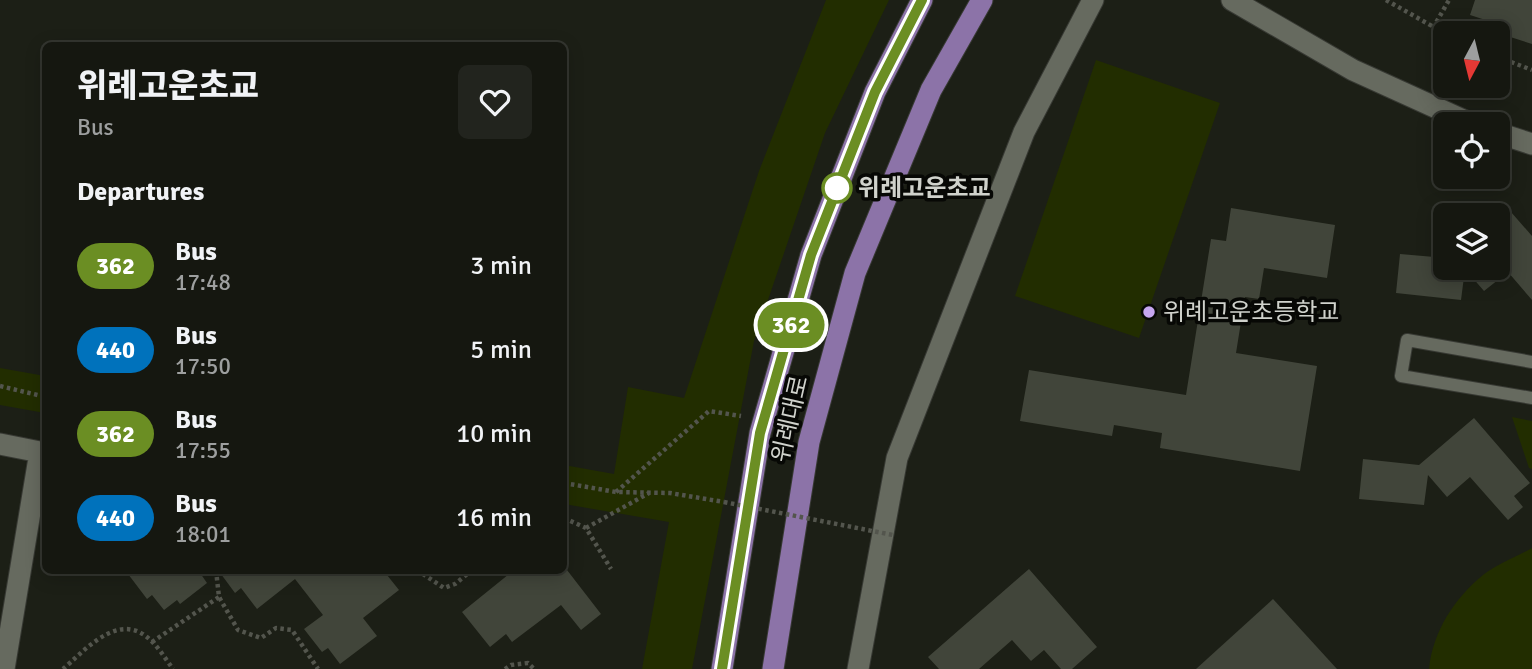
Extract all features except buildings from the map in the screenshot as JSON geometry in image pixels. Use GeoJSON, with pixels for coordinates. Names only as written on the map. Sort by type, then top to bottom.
{"type":"FeatureCollection","features":[{"type":"Feature","properties":{"kind":"main road","name":"위례대로"},"geometry":{"type":"LineString","coordinates":[[722,669],[760,433],[811,255],[875,92],[922,0]]}},
{"type":"Feature","properties":{"kind":"main road","name":"위례대로"},"geometry":{"type":"LineString","coordinates":[[773,669],[809,442],[855,273],[931,90],[982,0]]}},
{"type":"Feature","properties":{"kind":"street"},"geometry":{"type":"LineString","coordinates":[[1232,0],[1353,70],[1446,112]]}},
{"type":"Feature","properties":{"kind":"street"},"geometry":{"type":"LineString","coordinates":[[858,669],[888,534],[897,458],[1024,132],[1092,2]]}},
{"type":"Feature","properties":{"kind":"street"},"geometry":{"type":"LineString","coordinates":[[1510,137],[1532,144]]}},
{"type":"Feature","properties":{"kind":"street"},"geometry":{"type":"LineString","coordinates":[[0,444],[42,452]]}},
{"type":"Feature","properties":{"kind":"street"},"geometry":{"type":"LineString","coordinates":[[4,669],[42,458]]}},
{"type":"Feature","properties":{"kind":"lane"},"geometry":{"type":"LineString","coordinates":[[1532,362],[1406,340],[1401,376],[1532,398]]}},
{"type":"Feature","properties":{"kind":"path"},"geometry":{"type":"LineString","coordinates":[[1386,0],[1433,28]]}},
{"type":"Feature","properties":{"kind":"path"},"geometry":{"type":"LineString","coordinates":[[1437,21],[1449,0]]}},
{"type":"Feature","properties":{"kind":"path"},"geometry":{"type":"LineString","coordinates":[[1510,62],[1532,70]]}},
{"type":"Feature","properties":{"kind":"path"},"geometry":{"type":"LineString","coordinates":[[0,386],[42,396]]}},
{"type":"Feature","properties":{"kind":"path"},"geometry":{"type":"LineString","coordinates":[[616,492],[709,411],[741,416]]}},
{"type":"Feature","properties":{"kind":"path"},"geometry":{"type":"LineString","coordinates":[[567,484],[616,492],[670,492],[888,534]]}},
{"type":"Feature","properties":{"kind":"path"},"geometry":{"type":"LineString","coordinates":[[586,528],[649,492]]}},
{"type":"Feature","properties":{"kind":"path"},"geometry":{"type":"LineString","coordinates":[[567,519],[586,528],[611,569]]}},
{"type":"Feature","properties":{"kind":"path"},"geometry":{"type":"LineString","coordinates":[[216,574],[219,597],[238,630],[261,638],[276,628],[292,629],[318,669]]}},
{"type":"Feature","properties":{"kind":"path"},"geometry":{"type":"LineString","coordinates":[[423,574],[444,588],[455,584],[467,574]]}},
{"type":"Feature","properties":{"kind":"path"},"geometry":{"type":"LineString","coordinates":[[152,642],[219,597]]}},
{"type":"Feature","properties":{"kind":"path"},"geometry":{"type":"LineString","coordinates":[[63,669],[99,639],[122,630],[138,632],[152,642],[173,669]]}},
{"type":"Feature","properties":{"kind":"path"},"geometry":{"type":"LineString","coordinates":[[505,669],[511,665],[528,663],[534,669]]}},
{"type":"Feature","properties":{"kind":"green space"},"geometry":{"type":"Polygon","coordinates":[[[826,0],[889,0],[825,133],[754,341],[692,669],[642,669],[669,522],[567,505],[567,466],[614,474],[628,387],[684,398],[759,171],[826,0]]]}},
{"type":"Feature","properties":{"kind":"green space"},"geometry":{"type":"Polygon","coordinates":[[[1096,60],[1220,103],[1139,338],[1015,296],[1096,60]]]}},
{"type":"Feature","properties":{"kind":"green space"},"geometry":{"type":"Polygon","coordinates":[[[0,368],[42,375],[42,412],[0,405],[0,368]]]}},
{"type":"Feature","properties":{"kind":"green space"},"geometry":{"type":"Polygon","coordinates":[[[1512,417],[1532,421],[1532,469],[1529,468],[1512,417]]]}},
{"type":"Feature","properties":{"kind":"green space"},"geometry":{"type":"Polygon","coordinates":[[[1532,548],[1532,669],[1429,669],[1440,629],[1463,594],[1488,571],[1532,548]]]}},
{"type":"Feature","properties":{"kind":"bus line","name":"362"},"geometry":{"type":"LineString","coordinates":[[722,669],[760,433],[811,255],[875,92],[922,0]]}},
{"type":"Feature","properties":{"kind":"place","name":"위례고운초교"},"geometry":{"type":"Point","coordinates":[837,188]}},
{"type":"Feature","properties":{"kind":"place","name":"위례고운초등학교"},"geometry":{"type":"Point","coordinates":[1149,312]}}]}
